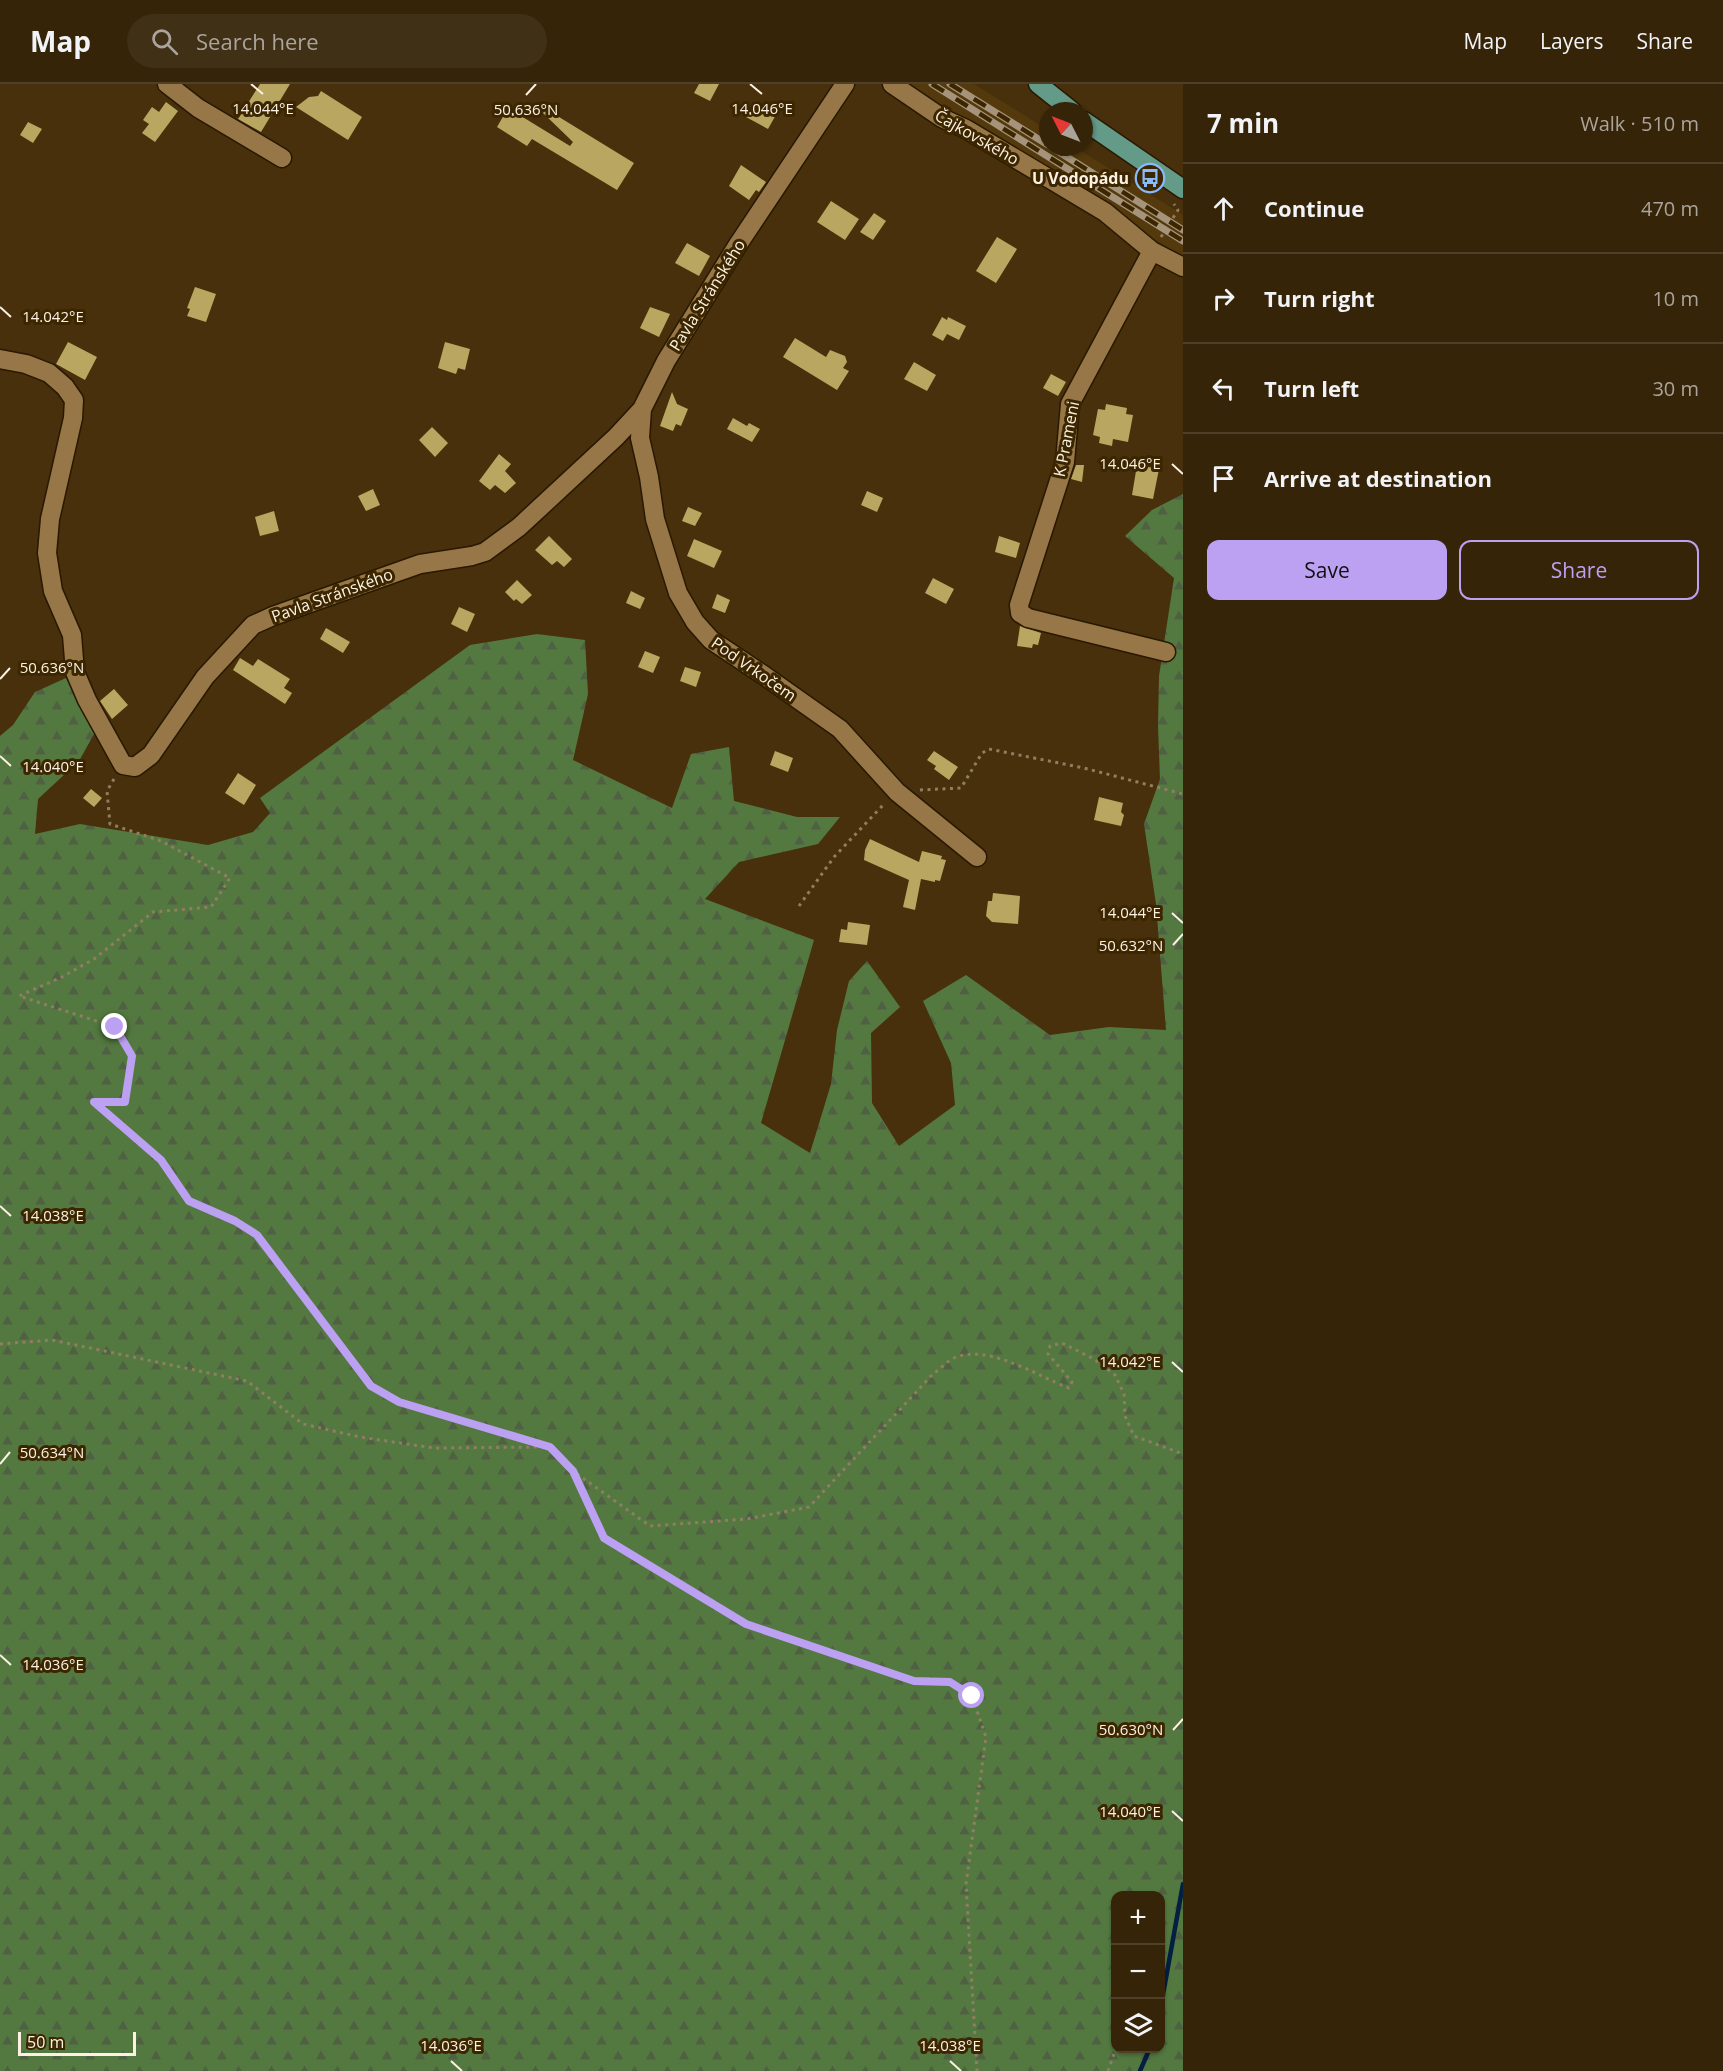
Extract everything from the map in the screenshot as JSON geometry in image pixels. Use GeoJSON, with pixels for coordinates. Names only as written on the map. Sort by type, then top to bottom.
{"type":"FeatureCollection","features":[{"type":"Feature","properties":{"kind":"main road"},"geometry":{"type":"LineString","coordinates":[[1038,84],[1061,102]]}},
{"type":"Feature","properties":{"kind":"main road"},"geometry":{"type":"LineString","coordinates":[[1093,128],[1178,196]]}},
{"type":"Feature","properties":{"kind":"street"},"geometry":{"type":"LineString","coordinates":[[167,84],[198,108],[282,159]]}},
{"type":"Feature","properties":{"kind":"street","name":"Pavla Stránského"},"geometry":{"type":"LineString","coordinates":[[123,765],[135,767],[151,755],[205,677],[253,625],[420,564],[485,552],[519,527],[616,437],[642,410],[666,361],[737,246],[845,84]]}},
{"type":"Feature","properties":{"kind":"street","name":"Čajkovského"},"geometry":{"type":"LineString","coordinates":[[892,84],[942,118],[966,129],[1105,212],[1152,250],[1183,267]]}},
{"type":"Feature","properties":{"kind":"street","name":"K Prameni"},"geometry":{"type":"LineString","coordinates":[[1152,250],[1070,404],[1065,462],[1019,605],[1020,613],[1028,618],[1166,652]]}},
{"type":"Feature","properties":{"kind":"street"},"geometry":{"type":"LineString","coordinates":[[0,359],[26,364],[49,373],[65,387],[74,400],[73,418],[50,519],[47,553],[53,591],[72,635],[75,672],[87,700],[123,765]]}},
{"type":"Feature","properties":{"kind":"street","name":"Pod Vrkočem"},"geometry":{"type":"LineString","coordinates":[[642,410],[640,438],[655,519],[678,593],[695,622],[711,640],[840,729],[897,792],[977,857]]}},
{"type":"Feature","properties":{"kind":"path"},"geometry":{"type":"LineString","coordinates":[[1152,250],[1178,210],[1178,196]]}},
{"type":"Feature","properties":{"kind":"path"},"geometry":{"type":"LineString","coordinates":[[800,906],[834,857],[877,810],[897,792],[961,788],[982,753],[989,749],[1084,768],[1183,794]]}},
{"type":"Feature","properties":{"kind":"path"},"geometry":{"type":"LineString","coordinates":[[123,765],[107,791],[110,824],[161,841],[230,878],[211,907],[153,912],[94,959],[62,977],[19,996],[115,1027],[132,1056],[125,1102],[94,1102],[161,1160],[189,1201],[235,1221],[257,1235],[371,1386],[399,1402],[550,1447],[573,1471],[650,1526],[747,1519],[808,1507],[932,1375],[955,1358],[984,1354],[1039,1373],[1052,1382],[1069,1388],[1072,1382],[1048,1354],[1050,1346],[1062,1343],[1094,1359],[1115,1375],[1124,1394],[1125,1416],[1134,1436],[1183,1454]]}},
{"type":"Feature","properties":{"kind":"path"},"geometry":{"type":"LineString","coordinates":[[0,1344],[52,1340],[247,1381],[303,1425],[360,1437],[434,1448],[550,1447]]}},
{"type":"Feature","properties":{"kind":"path"},"geometry":{"type":"LineString","coordinates":[[573,1471],[604,1538],[746,1624],[914,1681],[950,1682],[972,1696],[986,1737],[966,1884],[977,2071]]}},
{"type":"Feature","properties":{"kind":"path"},"geometry":{"type":"LineString","coordinates":[[1108,2071],[1115,2053]]}},
{"type":"Feature","properties":{"kind":"shaded area"},"geometry":{"type":"Polygon","coordinates":[[[907,84],[974,84],[1039,124],[1039,156],[1089,156],[1183,215],[1183,257],[907,84]]]}},
{"type":"Feature","properties":{"kind":"green space"},"geometry":{"type":"Polygon","coordinates":[[[1183,494],[1183,2071],[0,2071],[0,736],[13,725],[35,692],[66,678],[94,734],[79,761],[38,799],[35,834],[80,824],[208,845],[253,832],[270,813],[260,798],[470,645],[537,634],[585,640],[588,694],[573,760],[672,808],[691,754],[729,747],[734,801],[797,817],[840,817],[818,844],[739,862],[705,899],[814,940],[761,1123],[810,1153],[831,1084],[837,1030],[849,981],[867,961],[900,1007],[871,1033],[872,1103],[899,1146],[955,1105],[951,1063],[923,1001],[966,975],[1050,1035],[1109,1027],[1166,1030],[1156,904],[1144,824],[1160,779],[1159,676],[1174,578],[1125,536],[1152,510],[1183,494]]]}},
{"type":"Feature","properties":{"kind":"building"},"geometry":{"type":"Polygon","coordinates":[[[260,84],[290,84],[261,132],[238,119],[260,84]]]}},
{"type":"Feature","properties":{"kind":"building"},"geometry":{"type":"Polygon","coordinates":[[[699,84],[719,84],[710,101],[694,93],[699,84]]]}},
{"type":"Feature","properties":{"kind":"building"},"geometry":{"type":"Polygon","coordinates":[[[321,91],[362,117],[348,140],[296,107],[309,97],[318,96],[321,91]]]}},
{"type":"Feature","properties":{"kind":"building"},"geometry":{"type":"Polygon","coordinates":[[[755,101],[777,113],[768,129],[746,117],[755,101]]]}},
{"type":"Feature","properties":{"kind":"building"},"geometry":{"type":"Polygon","coordinates":[[[166,102],[178,111],[155,142],[142,133],[149,124],[143,120],[152,107],[159,112],[166,102]]]}},
{"type":"Feature","properties":{"kind":"building"},"geometry":{"type":"Polygon","coordinates":[[[508,108],[570,146],[573,142],[543,113],[546,109],[634,163],[617,190],[532,139],[527,146],[497,127],[508,108]]]}},
{"type":"Feature","properties":{"kind":"building"},"geometry":{"type":"Polygon","coordinates":[[[28,122],[42,129],[33,143],[20,135],[28,122]]]}},
{"type":"Feature","properties":{"kind":"building"},"geometry":{"type":"Polygon","coordinates":[[[741,165],[766,182],[749,200],[729,186],[741,165]]]}},
{"type":"Feature","properties":{"kind":"building"},"geometry":{"type":"Polygon","coordinates":[[[831,201],[859,219],[845,240],[817,222],[831,201]]]}},
{"type":"Feature","properties":{"kind":"building"},"geometry":{"type":"Polygon","coordinates":[[[874,213],[886,221],[873,240],[860,232],[874,213]]]}},
{"type":"Feature","properties":{"kind":"building"},"geometry":{"type":"Polygon","coordinates":[[[997,237],[1017,249],[996,283],[976,271],[997,237]]]}},
{"type":"Feature","properties":{"kind":"building"},"geometry":{"type":"Polygon","coordinates":[[[687,243],[710,256],[699,276],[675,263],[687,243]]]}},
{"type":"Feature","properties":{"kind":"building"},"geometry":{"type":"Polygon","coordinates":[[[195,287],[216,294],[206,322],[187,316],[190,309],[187,308],[195,287]]]}},
{"type":"Feature","properties":{"kind":"building"},"geometry":{"type":"Polygon","coordinates":[[[650,307],[670,314],[659,337],[640,328],[650,307]]]}},
{"type":"Feature","properties":{"kind":"building"},"geometry":{"type":"Polygon","coordinates":[[[942,317],[947,320],[948,317],[966,326],[959,340],[947,334],[943,341],[932,335],[942,317]]]}},
{"type":"Feature","properties":{"kind":"building"},"geometry":{"type":"Polygon","coordinates":[[[795,338],[826,357],[830,350],[845,356],[847,362],[843,368],[849,371],[837,390],[783,357],[795,338]]]}},
{"type":"Feature","properties":{"kind":"building"},"geometry":{"type":"Polygon","coordinates":[[[68,342],[97,357],[85,380],[56,364],[68,342]]]}},
{"type":"Feature","properties":{"kind":"building"},"geometry":{"type":"Polygon","coordinates":[[[445,342],[470,349],[465,370],[458,368],[456,374],[438,368],[445,342]]]}},
{"type":"Feature","properties":{"kind":"building"},"geometry":{"type":"Polygon","coordinates":[[[914,362],[936,375],[927,391],[904,379],[914,362]]]}},
{"type":"Feature","properties":{"kind":"building"},"geometry":{"type":"Polygon","coordinates":[[[1051,374],[1066,382],[1058,396],[1043,388],[1051,374]]]}},
{"type":"Feature","properties":{"kind":"building"},"geometry":{"type":"Polygon","coordinates":[[[672,392],[677,404],[688,409],[681,426],[676,424],[673,431],[660,426],[672,392]]]}},
{"type":"Feature","properties":{"kind":"building"},"geometry":{"type":"Polygon","coordinates":[[[1106,404],[1127,408],[1126,414],[1133,415],[1128,442],[1113,439],[1112,446],[1099,443],[1100,437],[1093,435],[1098,409],[1105,410],[1106,404]]]}},
{"type":"Feature","properties":{"kind":"building"},"geometry":{"type":"Polygon","coordinates":[[[733,418],[747,426],[749,423],[760,429],[752,442],[727,429],[733,418]]]}},
{"type":"Feature","properties":{"kind":"building"},"geometry":{"type":"Polygon","coordinates":[[[432,427],[448,443],[435,457],[419,440],[432,427]]]}},
{"type":"Feature","properties":{"kind":"building"},"geometry":{"type":"Polygon","coordinates":[[[499,454],[511,464],[505,471],[516,483],[505,493],[495,485],[490,490],[479,481],[499,454]]]}},
{"type":"Feature","properties":{"kind":"building"},"geometry":{"type":"Polygon","coordinates":[[[1076,465],[1084,465],[1082,482],[1071,479],[1076,465]]]}},
{"type":"Feature","properties":{"kind":"building"},"geometry":{"type":"Polygon","coordinates":[[[1137,465],[1159,469],[1153,499],[1132,495],[1137,465]]]}},
{"type":"Feature","properties":{"kind":"building"},"geometry":{"type":"Polygon","coordinates":[[[373,489],[380,505],[366,511],[358,496],[373,489]]]}},
{"type":"Feature","properties":{"kind":"building"},"geometry":{"type":"Polygon","coordinates":[[[867,491],[883,498],[877,512],[861,505],[867,491]]]}},
{"type":"Feature","properties":{"kind":"building"},"geometry":{"type":"Polygon","coordinates":[[[688,507],[702,513],[695,526],[682,521],[688,507]]]}},
{"type":"Feature","properties":{"kind":"building"},"geometry":{"type":"Polygon","coordinates":[[[274,511],[279,531],[260,536],[255,517],[274,511]]]}},
{"type":"Feature","properties":{"kind":"building"},"geometry":{"type":"Polygon","coordinates":[[[549,536],[572,559],[564,567],[557,561],[552,565],[535,550],[549,536]]]}},
{"type":"Feature","properties":{"kind":"building"},"geometry":{"type":"Polygon","coordinates":[[[999,536],[1020,543],[1016,558],[995,552],[999,536]]]}},
{"type":"Feature","properties":{"kind":"building"},"geometry":{"type":"Polygon","coordinates":[[[694,539],[722,551],[714,568],[687,556],[694,539]]]}},
{"type":"Feature","properties":{"kind":"building"},"geometry":{"type":"Polygon","coordinates":[[[933,578],[954,589],[946,604],[925,593],[933,578]]]}},
{"type":"Feature","properties":{"kind":"building"},"geometry":{"type":"Polygon","coordinates":[[[517,580],[532,595],[522,604],[516,599],[514,601],[505,592],[517,580]]]}},
{"type":"Feature","properties":{"kind":"building"},"geometry":{"type":"Polygon","coordinates":[[[631,591],[645,598],[640,609],[626,603],[631,591]]]}},
{"type":"Feature","properties":{"kind":"building"},"geometry":{"type":"Polygon","coordinates":[[[717,594],[730,600],[725,613],[712,608],[717,594]]]}},
{"type":"Feature","properties":{"kind":"building"},"geometry":{"type":"Polygon","coordinates":[[[459,607],[475,614],[467,632],[451,624],[459,607]]]}},
{"type":"Feature","properties":{"kind":"building"},"geometry":{"type":"Polygon","coordinates":[[[1020,626],[1041,633],[1038,645],[1033,644],[1032,648],[1017,646],[1020,626]]]}},
{"type":"Feature","properties":{"kind":"building"},"geometry":{"type":"Polygon","coordinates":[[[326,628],[350,642],[343,653],[320,639],[326,628]]]}},
{"type":"Feature","properties":{"kind":"building"},"geometry":{"type":"Polygon","coordinates":[[[645,651],[660,657],[653,673],[638,667],[645,651]]]}},
{"type":"Feature","properties":{"kind":"building"},"geometry":{"type":"Polygon","coordinates":[[[240,658],[253,666],[258,659],[290,679],[284,688],[292,693],[285,704],[233,670],[240,658]]]}},
{"type":"Feature","properties":{"kind":"building"},"geometry":{"type":"Polygon","coordinates":[[[685,667],[701,672],[696,687],[680,681],[685,667]]]}},
{"type":"Feature","properties":{"kind":"building"},"geometry":{"type":"Polygon","coordinates":[[[114,689],[128,705],[112,719],[100,701],[114,689]]]}},
{"type":"Feature","properties":{"kind":"building"},"geometry":{"type":"Polygon","coordinates":[[[775,751],[793,758],[788,772],[770,765],[775,751]]]}},
{"type":"Feature","properties":{"kind":"building"},"geometry":{"type":"Polygon","coordinates":[[[934,751],[958,767],[949,780],[934,769],[936,766],[927,760],[934,751]]]}},
{"type":"Feature","properties":{"kind":"building"},"geometry":{"type":"Polygon","coordinates":[[[238,773],[256,785],[244,805],[225,793],[238,773]]]}},
{"type":"Feature","properties":{"kind":"building"},"geometry":{"type":"Polygon","coordinates":[[[91,789],[102,798],[94,807],[83,798],[91,789]]]}},
{"type":"Feature","properties":{"kind":"building"},"geometry":{"type":"Polygon","coordinates":[[[1099,797],[1123,803],[1121,812],[1124,815],[1121,826],[1094,820],[1099,797]]]}},
{"type":"Feature","properties":{"kind":"building"},"geometry":{"type":"Polygon","coordinates":[[[870,839],[919,862],[922,851],[942,856],[941,859],[946,860],[940,881],[921,879],[915,910],[903,907],[909,880],[864,860],[870,839]]]}},
{"type":"Feature","properties":{"kind":"building"},"geometry":{"type":"Polygon","coordinates":[[[993,893],[1020,896],[1018,924],[992,922],[986,916],[988,901],[992,901],[993,893]]]}},
{"type":"Feature","properties":{"kind":"building"},"geometry":{"type":"Polygon","coordinates":[[[848,922],[870,925],[867,945],[839,942],[841,929],[847,930],[848,922]]]}},
{"type":"Feature","properties":{"kind":"waterway"},"geometry":{"type":"LineString","coordinates":[[1162,1999],[1183,1884]]}},
{"type":"Feature","properties":{"kind":"waterway"},"geometry":{"type":"LineString","coordinates":[[1140,2071],[1148,2053]]}},
{"type":"Feature","properties":{"kind":"railway"},"geometry":{"type":"LineString","coordinates":[[932,84],[1183,241]]}},
{"type":"Feature","properties":{"kind":"railway"},"geometry":{"type":"LineString","coordinates":[[950,84],[1039,139]]}},
{"type":"Feature","properties":{"kind":"railway"},"geometry":{"type":"LineString","coordinates":[[1065,156],[1183,230]]}},
{"type":"Feature","properties":{"kind":"place","name":"U Vodopádu"},"geometry":{"type":"Point","coordinates":[1150,178]}},
{"type":"Feature","properties":{"kind":"route"},"geometry":{"type":"LineString","coordinates":[[115,1027],[132,1056],[125,1102],[94,1102],[161,1160],[189,1201],[235,1221],[257,1235],[371,1386],[399,1402],[550,1447],[573,1471],[604,1538],[746,1624],[914,1681],[950,1682],[972,1696]]}}]}
